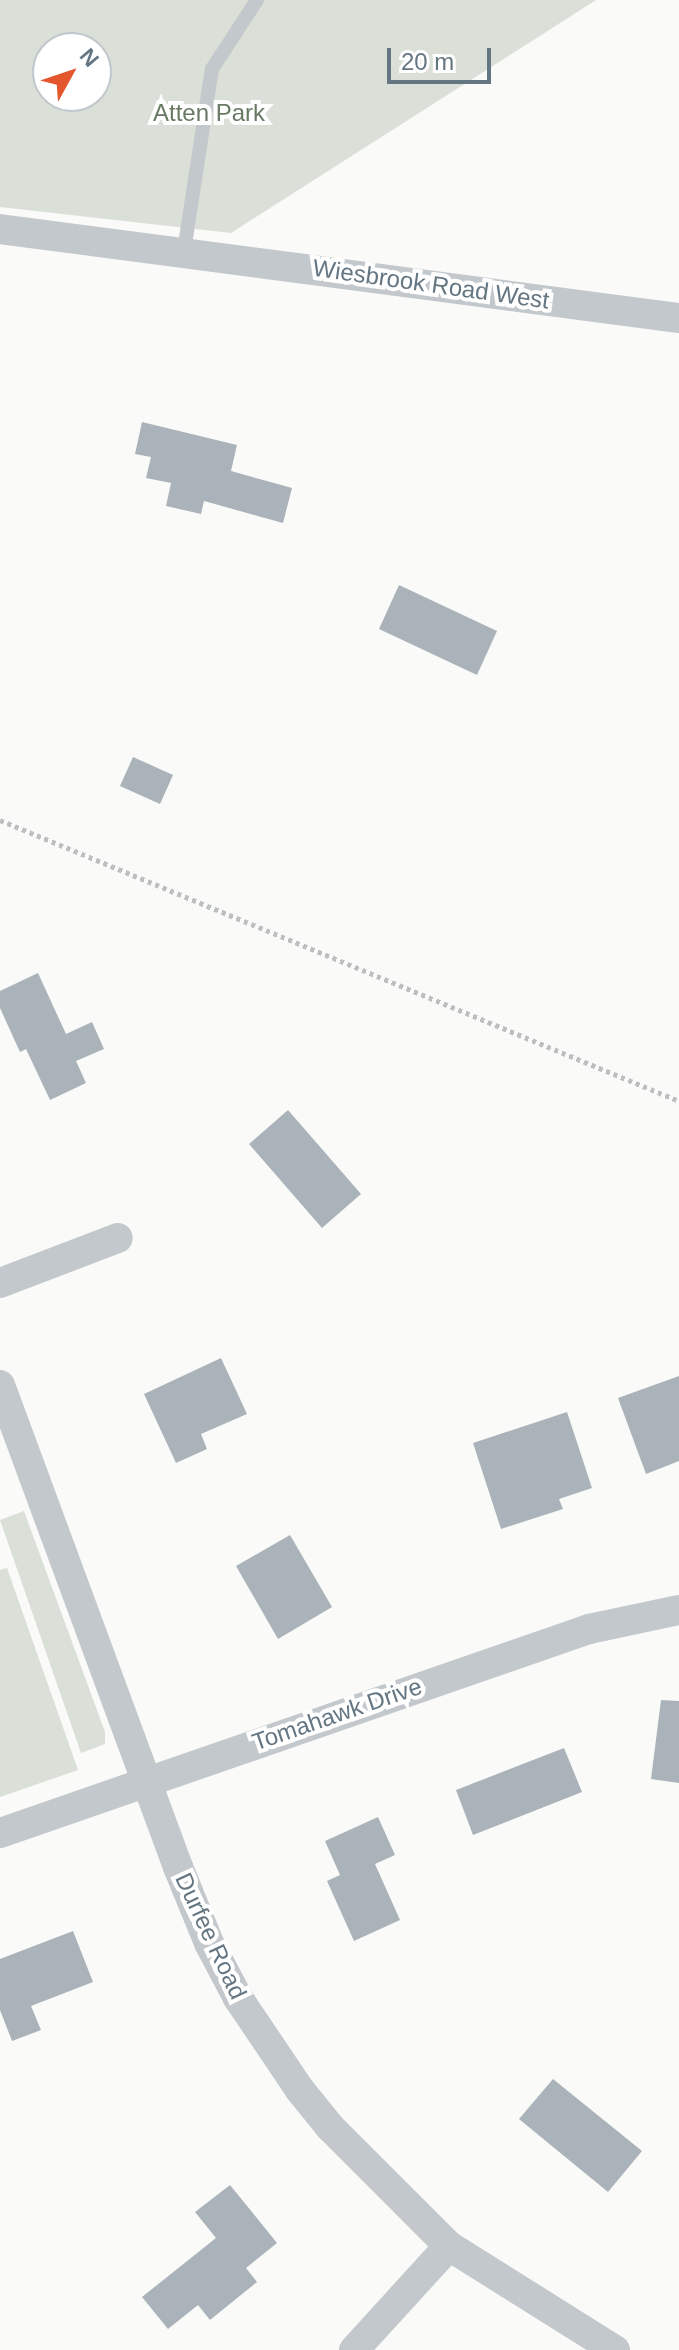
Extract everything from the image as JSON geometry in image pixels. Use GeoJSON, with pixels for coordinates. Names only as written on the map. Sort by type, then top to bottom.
{"type":"FeatureCollection","features":[{"type":"Feature","properties":{"kind":"street","name":"Wiesbrook Road West"},"geometry":{"type":"LineString","coordinates":[[0,229],[679,318]]}},
{"type":"Feature","properties":{"kind":"street"},"geometry":{"type":"LineString","coordinates":[[0,1283],[118,1238]]}},
{"type":"Feature","properties":{"kind":"street","name":"Durfee Road"},"geometry":{"type":"LineString","coordinates":[[0,1385],[209,1943],[238,1998],[300,2090],[330,2127],[449,2246],[615,2350]]}},
{"type":"Feature","properties":{"kind":"street","name":"Tomahawk Drive"},"geometry":{"type":"LineString","coordinates":[[0,1833],[147,1779],[589,1629],[679,1610]]}},
{"type":"Feature","properties":{"kind":"street"},"geometry":{"type":"LineString","coordinates":[[354,2350],[449,2246]]}},
{"type":"Feature","properties":{"kind":"lane"},"geometry":{"type":"LineString","coordinates":[[184,251],[212,69],[257,0]]}},
{"type":"Feature","properties":{"kind":"path"},"geometry":{"type":"LineString","coordinates":[[0,820],[679,1101]]}},
{"type":"Feature","properties":{"kind":"green space","name":"Atten Park"},"geometry":{"type":"Polygon","coordinates":[[[0,0],[596,0],[231,233],[0,207],[0,0]]]}},
{"type":"Feature","properties":{"kind":"green space"},"geometry":{"type":"Polygon","coordinates":[[[24,1511],[105,1732],[105,1744],[81,1753],[0,1520],[24,1511]]]}},
{"type":"Feature","properties":{"kind":"green space"},"geometry":{"type":"Polygon","coordinates":[[[7,1568],[78,1770],[0,1797],[0,1570],[7,1568]]]}},
{"type":"Feature","properties":{"kind":"building"},"geometry":{"type":"Polygon","coordinates":[[[142,422],[237,445],[231,471],[292,488],[283,523],[204,501],[201,514],[166,506],[171,483],[146,478],[151,457],[135,454],[142,422]]]}},
{"type":"Feature","properties":{"kind":"building"},"geometry":{"type":"Polygon","coordinates":[[[399,585],[497,631],[477,675],[379,629],[399,585]]]}},
{"type":"Feature","properties":{"kind":"building"},"geometry":{"type":"Polygon","coordinates":[[[133,757],[173,775],[160,804],[120,786],[133,757]]]}},
{"type":"Feature","properties":{"kind":"building"},"geometry":{"type":"Polygon","coordinates":[[[38,973],[66,1034],[92,1022],[104,1049],[76,1061],[86,1083],[50,1100],[26,1049],[20,1052],[0,1008],[0,991],[38,973]]]}},
{"type":"Feature","properties":{"kind":"building"},"geometry":{"type":"Polygon","coordinates":[[[288,1110],[361,1194],[322,1228],[249,1144],[288,1110]]]}},
{"type":"Feature","properties":{"kind":"building"},"geometry":{"type":"Polygon","coordinates":[[[221,1358],[247,1414],[201,1434],[207,1449],[176,1463],[144,1394],[221,1358]]]}},
{"type":"Feature","properties":{"kind":"building"},"geometry":{"type":"Polygon","coordinates":[[[679,1376],[679,1461],[646,1474],[618,1398],[679,1376]]]}},
{"type":"Feature","properties":{"kind":"building"},"geometry":{"type":"Polygon","coordinates":[[[567,1412],[592,1488],[559,1499],[563,1509],[501,1529],[473,1443],[567,1412]]]}},
{"type":"Feature","properties":{"kind":"building"},"geometry":{"type":"Polygon","coordinates":[[[290,1535],[332,1607],[278,1639],[236,1566],[290,1535]]]}},
{"type":"Feature","properties":{"kind":"building"},"geometry":{"type":"Polygon","coordinates":[[[661,1700],[679,1701],[679,1783],[651,1779],[661,1700]]]}},
{"type":"Feature","properties":{"kind":"building"},"geometry":{"type":"Polygon","coordinates":[[[564,1748],[582,1792],[473,1835],[456,1790],[564,1748]]]}},
{"type":"Feature","properties":{"kind":"building"},"geometry":{"type":"Polygon","coordinates":[[[378,1817],[395,1855],[375,1864],[400,1920],[354,1941],[327,1881],[340,1875],[325,1841],[378,1817]]]}},
{"type":"Feature","properties":{"kind":"building"},"geometry":{"type":"Polygon","coordinates":[[[73,1931],[93,1982],[31,2006],[41,2030],[12,2041],[0,2010],[0,1959],[73,1931]]]}},
{"type":"Feature","properties":{"kind":"building"},"geometry":{"type":"Polygon","coordinates":[[[553,2079],[642,2151],[608,2192],[519,2119],[553,2079]]]}},
{"type":"Feature","properties":{"kind":"building"},"geometry":{"type":"Polygon","coordinates":[[[230,2185],[277,2243],[246,2268],[257,2282],[210,2320],[198,2305],[168,2329],[142,2297],[216,2238],[195,2212],[230,2185]]]}}]}
